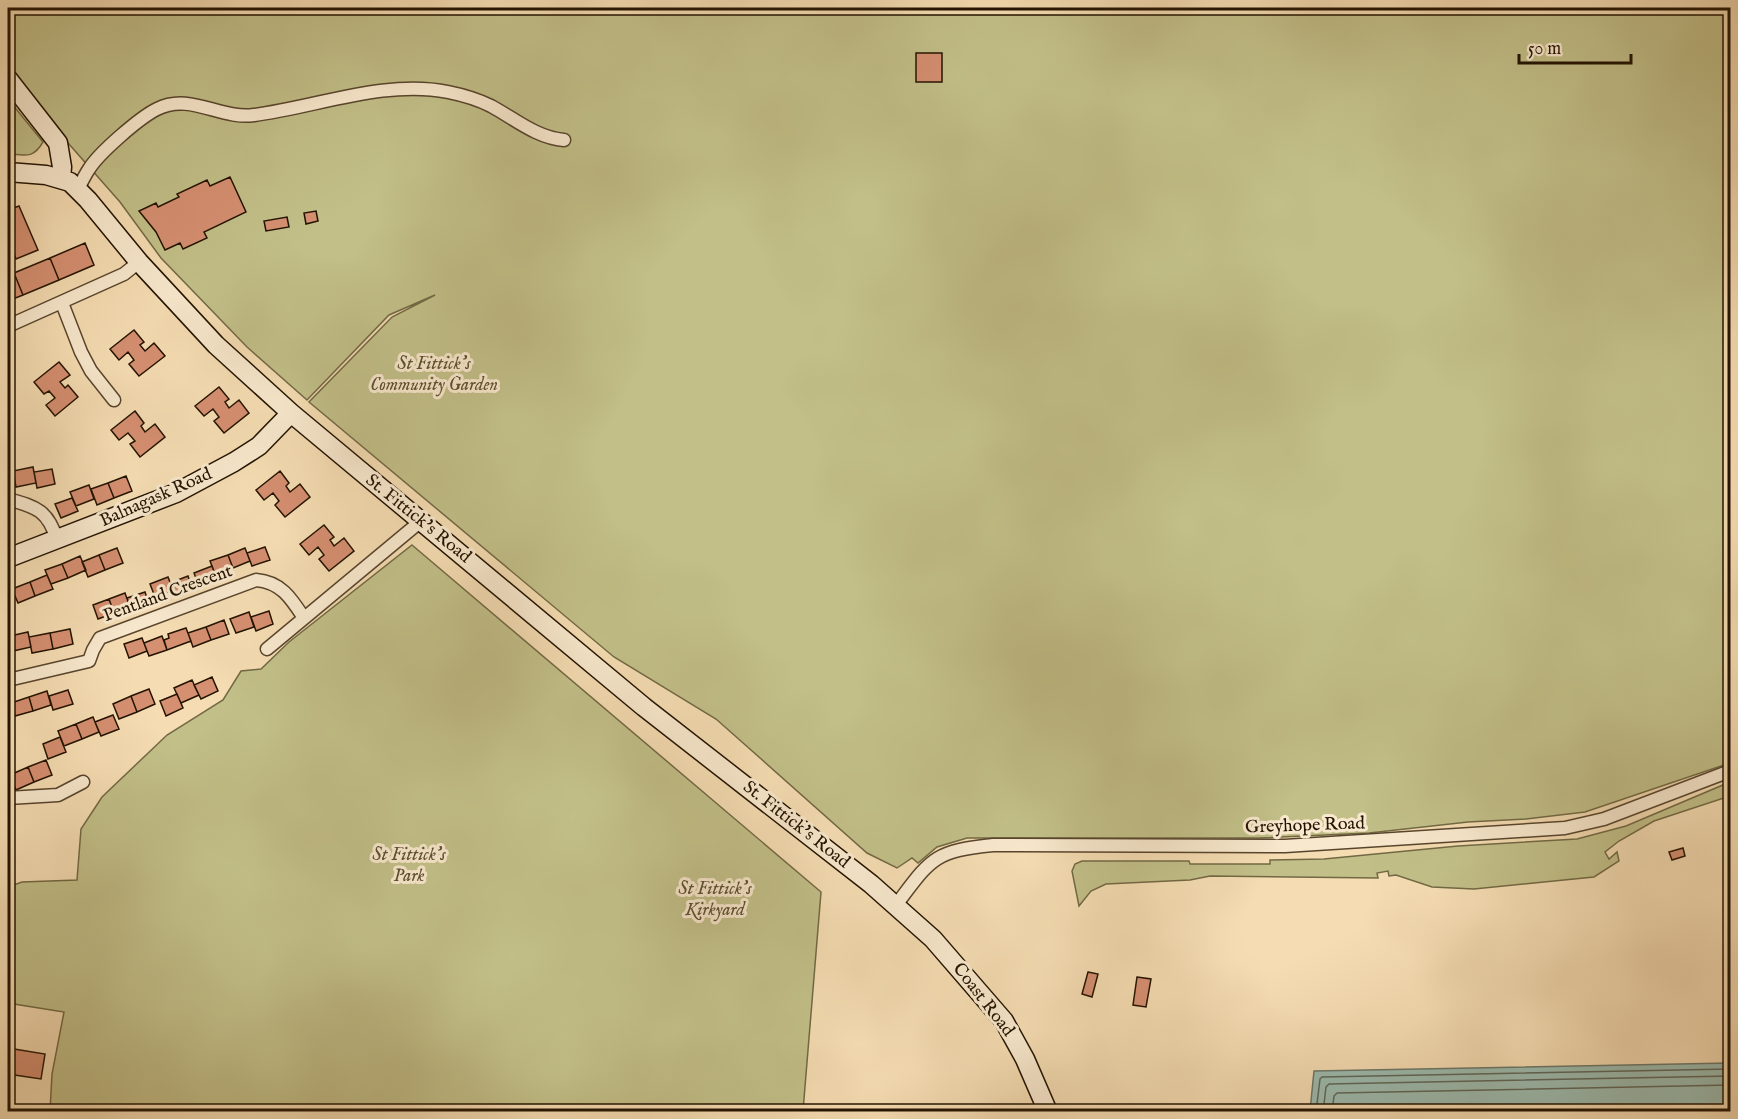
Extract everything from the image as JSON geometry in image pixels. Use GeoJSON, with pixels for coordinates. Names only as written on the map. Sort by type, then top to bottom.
{"type":"FeatureCollection","features":[{"type":"Feature","properties":{"kind":"street"},"geometry":{"type":"LineString","coordinates":[[8,79],[58,143],[62,167],[60,178],[8,172]]}},
{"type":"Feature","properties":{"kind":"street"},"geometry":{"type":"LineString","coordinates":[[78,189],[89,167],[131,126],[158,109],[175,103],[191,103],[227,113],[252,116],[342,97],[398,89],[445,91],[472,97],[540,134],[564,140]]}},
{"type":"Feature","properties":{"kind":"street","name":"St. Fittick's Road"},"geometry":{"type":"LineString","coordinates":[[60,178],[70,182],[78,189],[139,262],[216,345],[291,413],[644,707],[896,905]]}},
{"type":"Feature","properties":{"kind":"street"},"geometry":{"type":"LineString","coordinates":[[8,326],[124,274],[139,262]]}},
{"type":"Feature","properties":{"kind":"street"},"geometry":{"type":"LineString","coordinates":[[62,303],[91,371],[114,400]]}},
{"type":"Feature","properties":{"kind":"street","name":"Balnagask Road"},"geometry":{"type":"LineString","coordinates":[[8,558],[176,493],[259,446],[291,413]]}},
{"type":"Feature","properties":{"kind":"street"},"geometry":{"type":"LineString","coordinates":[[8,499],[46,515],[52,523],[57,540]]}},
{"type":"Feature","properties":{"kind":"street"},"geometry":{"type":"LineString","coordinates":[[267,649],[421,521]]}},
{"type":"Feature","properties":{"kind":"street","name":"Pentland Crescent"},"geometry":{"type":"LineString","coordinates":[[8,680],[89,661],[100,638],[256,580],[266,581],[280,587],[304,618]]}},
{"type":"Feature","properties":{"kind":"street","name":"Greyhope Road"},"geometry":{"type":"LineString","coordinates":[[896,905],[928,864],[941,855],[963,848],[993,845],[1284,846],[1565,828],[1614,815],[1731,771]]}},
{"type":"Feature","properties":{"kind":"street"},"geometry":{"type":"LineString","coordinates":[[8,798],[58,795],[83,782]]}},
{"type":"Feature","properties":{"kind":"street","name":"Coast Road"},"geometry":{"type":"LineString","coordinates":[[896,905],[933,939],[997,1012],[1025,1059],[1048,1112]]}},
{"type":"Feature","properties":{"kind":"green space","name":"St Fittick's Community Garden"},"geometry":{"type":"Polygon","coordinates":[[[8,8],[1730,8],[1730,763],[1585,812],[1369,833],[1260,838],[967,838],[937,847],[918,863],[912,858],[897,868],[867,853],[716,719],[614,657],[309,402],[392,317],[435,295],[389,315],[307,400],[247,347],[161,258],[120,202],[61,135],[8,66],[8,8]]]}},
{"type":"Feature","properties":{"kind":"green space"},"geometry":{"type":"Polygon","coordinates":[[[8,99],[43,142],[32,154],[8,154],[8,99]]]}},
{"type":"Feature","properties":{"kind":"green space","name":"St Fittick's Park"},"geometry":{"type":"Polygon","coordinates":[[[412,545],[821,892],[803,1111],[50,1111],[52,1074],[64,1012],[8,1003],[8,887],[22,882],[77,880],[81,829],[102,797],[167,735],[223,700],[241,671],[261,669],[289,642],[412,545]]]}},
{"type":"Feature","properties":{"kind":"green space"},"geometry":{"type":"Polygon","coordinates":[[[1730,782],[1730,796],[1654,821],[1619,841],[1605,852],[1609,859],[1617,852],[1619,861],[1594,877],[1474,889],[1432,887],[1396,875],[1389,876],[1388,871],[1377,873],[1378,878],[1210,876],[1190,880],[1106,884],[1091,891],[1079,906],[1072,871],[1075,864],[1082,861],[1270,864],[1270,860],[1324,859],[1458,846],[1577,839],[1626,826],[1730,782]]]}},
{"type":"Feature","properties":{"kind":"water"},"geometry":{"type":"Polygon","coordinates":[[[1730,1063],[1730,1111],[1310,1111],[1314,1071],[1730,1063]]]}},
{"type":"Feature","properties":{"kind":"building"},"geometry":{"type":"Polygon","coordinates":[[[916,53],[942,53],[942,82],[916,82],[916,53]]]}},
{"type":"Feature","properties":{"kind":"building"},"geometry":{"type":"Polygon","coordinates":[[[230,177],[246,212],[204,232],[207,238],[183,249],[180,243],[165,250],[156,232],[139,211],[156,203],[158,207],[179,197],[177,194],[207,180],[210,186],[230,177]]]}},
{"type":"Feature","properties":{"kind":"building"},"geometry":{"type":"Polygon","coordinates":[[[19,206],[38,250],[16,259],[8,238],[8,210],[19,206]]]}},
{"type":"Feature","properties":{"kind":"building"},"geometry":{"type":"Polygon","coordinates":[[[316,211],[318,221],[306,224],[304,213],[316,211]]]}},
{"type":"Feature","properties":{"kind":"building"},"geometry":{"type":"Polygon","coordinates":[[[287,217],[289,227],[266,231],[264,221],[287,217]]]}},
{"type":"Feature","properties":{"kind":"building"},"geometry":{"type":"Polygon","coordinates":[[[85,243],[94,265],[59,280],[50,258],[85,243]]]}},
{"type":"Feature","properties":{"kind":"building"},"geometry":{"type":"Polygon","coordinates":[[[50,258],[59,280],[23,295],[14,273],[50,258]]]}},
{"type":"Feature","properties":{"kind":"building"},"geometry":{"type":"Polygon","coordinates":[[[14,273],[23,295],[8,301],[8,276],[14,273]]]}},
{"type":"Feature","properties":{"kind":"building"},"geometry":{"type":"Polygon","coordinates":[[[134,330],[144,342],[140,345],[145,351],[154,343],[165,356],[139,376],[129,364],[134,360],[128,352],[119,360],[110,349],[134,330]]]}},
{"type":"Feature","properties":{"kind":"building"},"geometry":{"type":"Polygon","coordinates":[[[59,362],[70,375],[60,382],[65,388],[68,385],[78,397],[55,416],[46,405],[55,398],[49,391],[44,394],[34,382],[59,362]]]}},
{"type":"Feature","properties":{"kind":"building"},"geometry":{"type":"Polygon","coordinates":[[[219,387],[229,399],[225,402],[229,408],[239,400],[249,413],[224,433],[214,421],[219,417],[213,409],[204,416],[195,406],[219,387]]]}},
{"type":"Feature","properties":{"kind":"building"},"geometry":{"type":"Polygon","coordinates":[[[135,411],[144,423],[141,426],[145,432],[155,424],[165,437],[140,457],[130,444],[135,441],[128,433],[119,440],[111,430],[135,411]]]}},
{"type":"Feature","properties":{"kind":"building"},"geometry":{"type":"Polygon","coordinates":[[[33,467],[36,483],[16,487],[13,471],[33,467]]]}},
{"type":"Feature","properties":{"kind":"building"},"geometry":{"type":"Polygon","coordinates":[[[52,469],[55,484],[37,488],[34,472],[52,469]]]}},
{"type":"Feature","properties":{"kind":"building"},"geometry":{"type":"Polygon","coordinates":[[[280,471],[289,483],[286,486],[290,492],[300,484],[310,497],[285,517],[275,505],[279,501],[273,493],[264,500],[256,490],[280,471]]]}},
{"type":"Feature","properties":{"kind":"building"},"geometry":{"type":"Polygon","coordinates":[[[126,476],[132,491],[114,498],[108,483],[126,476]]]}},
{"type":"Feature","properties":{"kind":"building"},"geometry":{"type":"Polygon","coordinates":[[[108,483],[114,498],[97,505],[91,489],[108,483]]]}},
{"type":"Feature","properties":{"kind":"building"},"geometry":{"type":"Polygon","coordinates":[[[89,485],[94,499],[76,506],[70,492],[89,485]]]}},
{"type":"Feature","properties":{"kind":"building"},"geometry":{"type":"Polygon","coordinates":[[[72,498],[78,511],[61,518],[55,504],[72,498]]]}},
{"type":"Feature","properties":{"kind":"building"},"geometry":{"type":"Polygon","coordinates":[[[324,525],[334,537],[330,540],[334,546],[344,538],[354,551],[329,571],[319,559],[324,555],[318,547],[309,555],[300,544],[324,525]]]}},
{"type":"Feature","properties":{"kind":"building"},"geometry":{"type":"Polygon","coordinates":[[[265,547],[270,560],[252,566],[247,553],[265,547]]]}},
{"type":"Feature","properties":{"kind":"building"},"geometry":{"type":"Polygon","coordinates":[[[117,548],[123,563],[105,570],[99,555],[117,548]]]}},
{"type":"Feature","properties":{"kind":"building"},"geometry":{"type":"Polygon","coordinates":[[[245,548],[250,561],[233,568],[228,555],[245,548]]]}},
{"type":"Feature","properties":{"kind":"building"},"geometry":{"type":"Polygon","coordinates":[[[99,555],[105,570],[88,577],[82,562],[99,555]]]}},
{"type":"Feature","properties":{"kind":"building"},"geometry":{"type":"Polygon","coordinates":[[[228,555],[233,568],[215,574],[210,561],[228,555]]]}},
{"type":"Feature","properties":{"kind":"building"},"geometry":{"type":"Polygon","coordinates":[[[80,556],[86,570],[68,578],[62,564],[80,556]]]}},
{"type":"Feature","properties":{"kind":"building"},"geometry":{"type":"Polygon","coordinates":[[[62,564],[68,578],[51,584],[45,570],[62,564]]]}},
{"type":"Feature","properties":{"kind":"building"},"geometry":{"type":"Polygon","coordinates":[[[212,566],[217,579],[199,586],[194,573],[212,566]]]}},
{"type":"Feature","properties":{"kind":"building"},"geometry":{"type":"Polygon","coordinates":[[[47,575],[53,589],[35,596],[30,582],[47,575]]]}},
{"type":"Feature","properties":{"kind":"building"},"geometry":{"type":"Polygon","coordinates":[[[188,576],[192,589],[175,595],[170,583],[188,576]]]}},
{"type":"Feature","properties":{"kind":"building"},"geometry":{"type":"Polygon","coordinates":[[[168,577],[173,590],[155,597],[150,584],[168,577]]]}},
{"type":"Feature","properties":{"kind":"building"},"geometry":{"type":"Polygon","coordinates":[[[30,582],[35,596],[18,603],[12,589],[30,582]]]}},
{"type":"Feature","properties":{"kind":"building"},"geometry":{"type":"Polygon","coordinates":[[[145,592],[149,604],[132,611],[127,598],[145,592]]]}},
{"type":"Feature","properties":{"kind":"building"},"geometry":{"type":"Polygon","coordinates":[[[125,593],[130,607],[114,613],[109,599],[125,593]]]}},
{"type":"Feature","properties":{"kind":"building"},"geometry":{"type":"Polygon","coordinates":[[[109,599],[114,613],[98,619],[93,605],[109,599]]]}},
{"type":"Feature","properties":{"kind":"building"},"geometry":{"type":"Polygon","coordinates":[[[269,611],[273,624],[256,631],[251,617],[269,611]]]}},
{"type":"Feature","properties":{"kind":"building"},"geometry":{"type":"Polygon","coordinates":[[[249,612],[254,627],[236,633],[230,619],[249,612]]]}},
{"type":"Feature","properties":{"kind":"building"},"geometry":{"type":"Polygon","coordinates":[[[224,620],[229,634],[211,640],[206,627],[224,620]]]}},
{"type":"Feature","properties":{"kind":"building"},"geometry":{"type":"Polygon","coordinates":[[[206,627],[211,640],[193,647],[188,633],[206,627]]]}},
{"type":"Feature","properties":{"kind":"building"},"geometry":{"type":"Polygon","coordinates":[[[186,628],[191,641],[167,650],[164,640],[169,638],[168,634],[186,628]]]}},
{"type":"Feature","properties":{"kind":"building"},"geometry":{"type":"Polygon","coordinates":[[[70,629],[73,644],[53,649],[50,633],[70,629]]]}},
{"type":"Feature","properties":{"kind":"building"},"geometry":{"type":"Polygon","coordinates":[[[28,632],[31,647],[13,651],[10,636],[28,632]]]}},
{"type":"Feature","properties":{"kind":"building"},"geometry":{"type":"Polygon","coordinates":[[[50,633],[53,649],[32,653],[29,637],[50,633]]]}},
{"type":"Feature","properties":{"kind":"building"},"geometry":{"type":"Polygon","coordinates":[[[162,636],[167,650],[149,656],[144,643],[162,636]]]}},
{"type":"Feature","properties":{"kind":"building"},"geometry":{"type":"Polygon","coordinates":[[[142,638],[147,651],[129,658],[124,644],[142,638]]]}},
{"type":"Feature","properties":{"kind":"building"},"geometry":{"type":"Polygon","coordinates":[[[212,677],[218,691],[201,699],[194,685],[212,677]]]}},
{"type":"Feature","properties":{"kind":"building"},"geometry":{"type":"Polygon","coordinates":[[[192,680],[199,695],[181,703],[174,688],[192,680]]]}},
{"type":"Feature","properties":{"kind":"building"},"geometry":{"type":"Polygon","coordinates":[[[149,689],[155,704],[137,712],[131,696],[149,689]]]}},
{"type":"Feature","properties":{"kind":"building"},"geometry":{"type":"Polygon","coordinates":[[[68,690],[73,704],[53,710],[49,696],[68,690]]]}},
{"type":"Feature","properties":{"kind":"building"},"geometry":{"type":"Polygon","coordinates":[[[47,691],[51,705],[33,711],[29,697],[47,691]]]}},
{"type":"Feature","properties":{"kind":"building"},"geometry":{"type":"Polygon","coordinates":[[[177,694],[183,708],[166,716],[160,701],[177,694]]]}},
{"type":"Feature","properties":{"kind":"building"},"geometry":{"type":"Polygon","coordinates":[[[131,696],[137,712],[119,719],[113,704],[131,696]]]}},
{"type":"Feature","properties":{"kind":"building"},"geometry":{"type":"Polygon","coordinates":[[[29,697],[33,711],[15,716],[11,703],[29,697]]]}},
{"type":"Feature","properties":{"kind":"building"},"geometry":{"type":"Polygon","coordinates":[[[113,715],[119,729],[101,736],[95,722],[113,715]]]}},
{"type":"Feature","properties":{"kind":"building"},"geometry":{"type":"Polygon","coordinates":[[[93,717],[99,732],[82,739],[76,724],[93,717]]]}},
{"type":"Feature","properties":{"kind":"building"},"geometry":{"type":"Polygon","coordinates":[[[76,724],[82,739],[64,746],[58,731],[76,724]]]}},
{"type":"Feature","properties":{"kind":"building"},"geometry":{"type":"Polygon","coordinates":[[[60,737],[66,752],[48,759],[43,744],[60,737]]]}},
{"type":"Feature","properties":{"kind":"building"},"geometry":{"type":"Polygon","coordinates":[[[46,760],[52,775],[34,782],[28,767],[46,760]]]}},
{"type":"Feature","properties":{"kind":"building"},"geometry":{"type":"Polygon","coordinates":[[[28,767],[34,782],[16,790],[10,775],[28,767]]]}},
{"type":"Feature","properties":{"kind":"building"},"geometry":{"type":"Polygon","coordinates":[[[1683,848],[1685,856],[1672,860],[1669,852],[1683,848]]]}},
{"type":"Feature","properties":{"kind":"building"},"geometry":{"type":"Polygon","coordinates":[[[1088,972],[1098,974],[1092,997],[1082,994],[1088,972]]]}},
{"type":"Feature","properties":{"kind":"building"},"geometry":{"type":"Polygon","coordinates":[[[1137,977],[1151,979],[1146,1007],[1133,1005],[1137,977]]]}},
{"type":"Feature","properties":{"kind":"building"},"geometry":{"type":"Polygon","coordinates":[[[8,1048],[45,1054],[41,1079],[8,1074],[8,1048]]]}},
{"type":"Feature","properties":{"kind":"park label","name":"St Fittick's Kirkyard"},"geometry":{"type":"Point","coordinates":[715,899]}}]}
